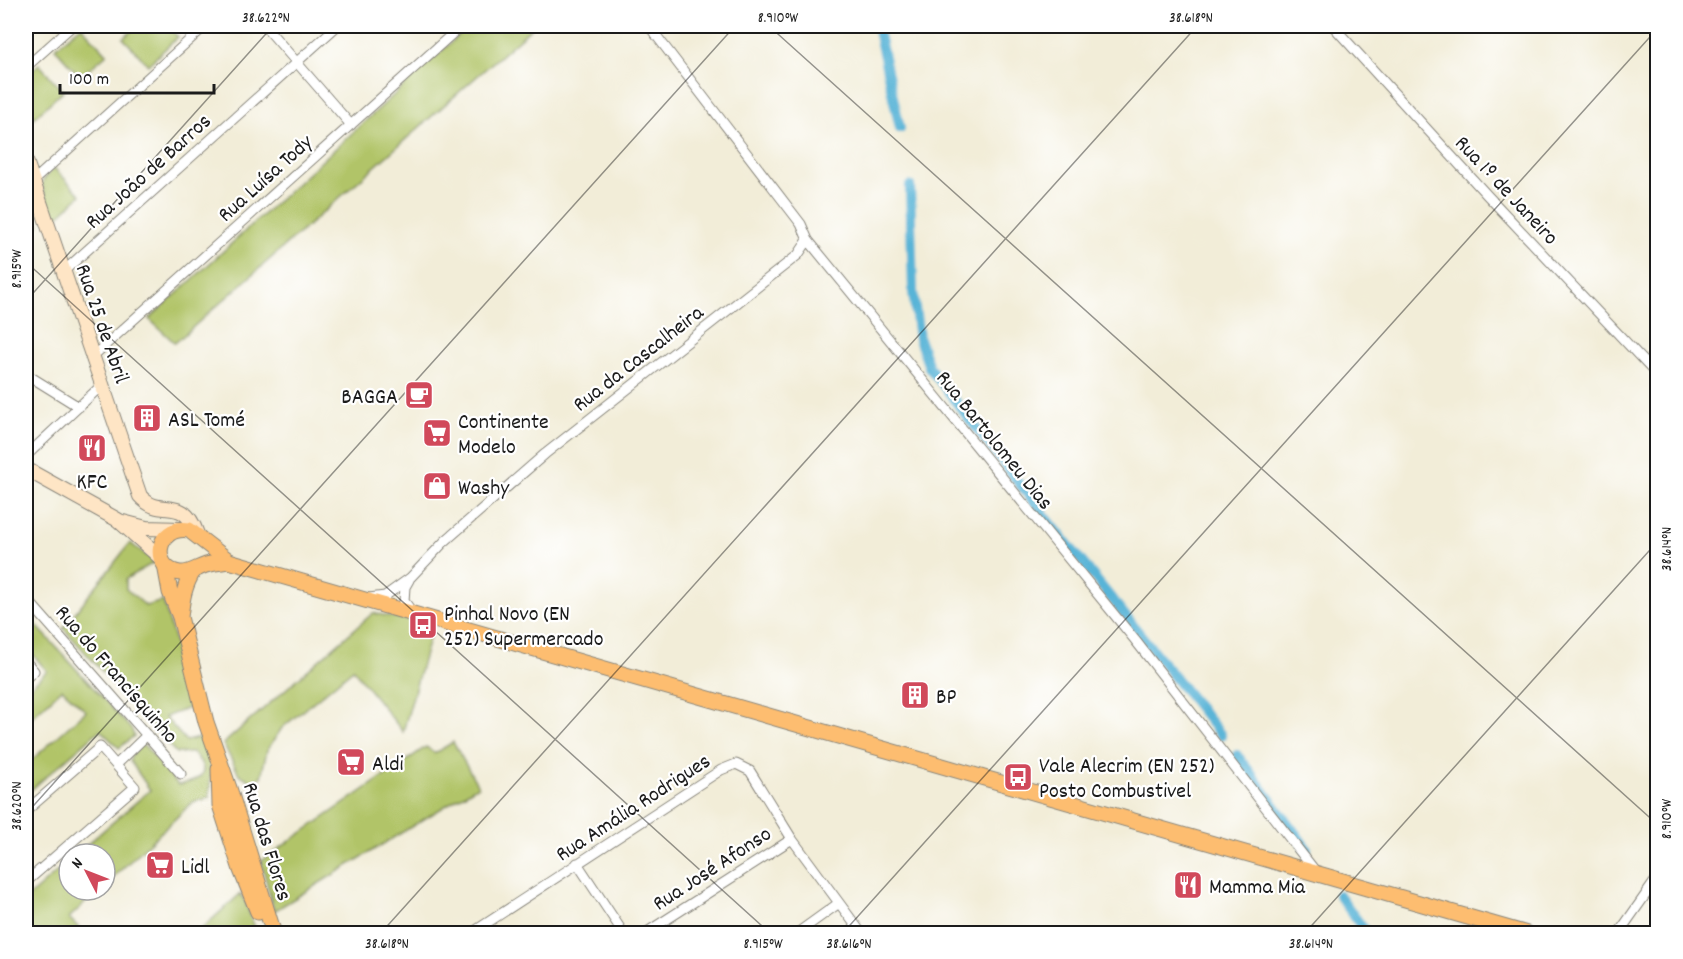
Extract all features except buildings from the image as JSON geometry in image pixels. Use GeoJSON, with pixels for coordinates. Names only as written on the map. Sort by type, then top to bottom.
{"type":"FeatureCollection","features":[{"type":"Feature","properties":{"kind":"main road"},"geometry":{"type":"LineString","coordinates":[[229,561],[178,573],[163,562],[161,545],[174,530],[181,528],[200,537],[229,561],[1527,933]]}},
{"type":"Feature","properties":{"kind":"main road"},"geometry":{"type":"LineString","coordinates":[[180,617],[187,580],[203,560],[205,550],[200,537]]}},
{"type":"Feature","properties":{"kind":"main road","name":"Rua das Flores"},"geometry":{"type":"LineString","coordinates":[[163,562],[173,603],[180,617],[206,722],[274,933]]}},
{"type":"Feature","properties":{"kind":"main road","name":"Rua das Flores"},"geometry":{"type":"LineString","coordinates":[[219,763],[221,808],[266,933]]}},
{"type":"Feature","properties":{"kind":"street"},"geometry":{"type":"LineString","coordinates":[[26,67],[72,26]]}},
{"type":"Feature","properties":{"kind":"street"},"geometry":{"type":"LineString","coordinates":[[32,182],[205,26]]}},
{"type":"Feature","properties":{"kind":"street"},"geometry":{"type":"LineString","coordinates":[[265,26],[351,125]]}},
{"type":"Feature","properties":{"kind":"street","name":"Rua João de Barros"},"geometry":{"type":"LineString","coordinates":[[64,271],[337,26]]}},
{"type":"Feature","properties":{"kind":"street","name":"Rua Luísa Tody"},"geometry":{"type":"LineString","coordinates":[[92,357],[461,26]]}},
{"type":"Feature","properties":{"kind":"street","name":"Rua Bartolomeu Dias"},"geometry":{"type":"LineString","coordinates":[[649,26],[801,224],[808,240],[1135,640],[1317,874]]}},
{"type":"Feature","properties":{"kind":"street","name":"Rua 1º de Janeiro"},"geometry":{"type":"LineString","coordinates":[[1333,26],[1487,195],[1658,376]]}},
{"type":"Feature","properties":{"kind":"street","name":"Rua 25 de Abril"},"geometry":{"type":"LineString","coordinates":[[26,161],[140,496],[145,502],[154,506],[184,512],[191,517],[200,537]]}},
{"type":"Feature","properties":{"kind":"street","name":"Rua da Cascalheira"},"geometry":{"type":"LineString","coordinates":[[361,599],[385,596],[410,578],[444,542],[545,454],[798,255],[808,240]]}},
{"type":"Feature","properties":{"kind":"street"},"geometry":{"type":"LineString","coordinates":[[26,374],[79,407]]}},
{"type":"Feature","properties":{"kind":"street"},"geometry":{"type":"LineString","coordinates":[[26,456],[102,385]]}},
{"type":"Feature","properties":{"kind":"street"},"geometry":{"type":"LineString","coordinates":[[26,469],[118,520],[146,528],[181,528]]}},
{"type":"Feature","properties":{"kind":"street"},"geometry":{"type":"LineString","coordinates":[[118,520],[163,562]]}},
{"type":"Feature","properties":{"kind":"street"},"geometry":{"type":"LineString","coordinates":[[410,578],[405,587],[404,601],[414,614]]}},
{"type":"Feature","properties":{"kind":"street","name":"Rua do Francisquinho"},"geometry":{"type":"LineString","coordinates":[[26,598],[181,774]]}},
{"type":"Feature","properties":{"kind":"street"},"geometry":{"type":"LineString","coordinates":[[26,662],[34,671],[26,678]]}},
{"type":"Feature","properties":{"kind":"street"},"geometry":{"type":"LineString","coordinates":[[116,765],[147,735]]}},
{"type":"Feature","properties":{"kind":"street"},"geometry":{"type":"LineString","coordinates":[[26,811],[100,747],[135,787],[26,882]]}},
{"type":"Feature","properties":{"kind":"street","name":"Rua Amália Rodrigues"},"geometry":{"type":"LineString","coordinates":[[470,933],[721,770],[736,764],[750,771],[792,839]]}},
{"type":"Feature","properties":{"kind":"street","name":"Rua José Afonso"},"geometry":{"type":"LineString","coordinates":[[644,933],[792,839],[862,933]]}},
{"type":"Feature","properties":{"kind":"street"},"geometry":{"type":"LineString","coordinates":[[577,863],[624,933]]}},
{"type":"Feature","properties":{"kind":"street"},"geometry":{"type":"LineString","coordinates":[[1618,933],[1658,877]]}},
{"type":"Feature","properties":{"kind":"street"},"geometry":{"type":"LineString","coordinates":[[796,933],[840,903]]}},
{"type":"Feature","properties":{"kind":"green space"},"geometry":{"type":"Polygon","coordinates":[[[81,26],[107,54],[80,77],[55,48],[81,26]]]}},
{"type":"Feature","properties":{"kind":"green space"},"geometry":{"type":"Polygon","coordinates":[[[138,26],[167,26],[178,37],[148,65],[123,38],[138,26]]]}},
{"type":"Feature","properties":{"kind":"green space"},"geometry":{"type":"Polygon","coordinates":[[[469,26],[534,26],[175,343],[149,319],[469,26]]]}},
{"type":"Feature","properties":{"kind":"green space"},"geometry":{"type":"Polygon","coordinates":[[[39,64],[63,91],[26,125],[26,76],[39,64]]]}},
{"type":"Feature","properties":{"kind":"green space"},"geometry":{"type":"Polygon","coordinates":[[[54,168],[81,195],[53,221],[42,185],[43,180],[54,168]]]}},
{"type":"Feature","properties":{"kind":"green space"},"geometry":{"type":"Polygon","coordinates":[[[26,183],[39,225],[26,240],[26,183]]]}},
{"type":"Feature","properties":{"kind":"green space"},"geometry":{"type":"Polygon","coordinates":[[[130,543],[155,562],[126,579],[126,589],[146,606],[163,601],[194,706],[165,717],[186,741],[203,737],[208,753],[211,774],[209,798],[193,802],[117,874],[117,842],[90,842],[150,790],[130,761],[131,756],[141,745],[145,746],[178,785],[198,778],[203,770],[202,765],[192,753],[176,753],[63,628],[130,543]]]}},
{"type":"Feature","properties":{"kind":"green space"},"geometry":{"type":"Polygon","coordinates":[[[373,613],[433,625],[403,732],[353,669],[282,728],[267,750],[261,777],[252,782],[239,774],[223,744],[373,613]]]}},
{"type":"Feature","properties":{"kind":"green space"},"geometry":{"type":"Polygon","coordinates":[[[26,614],[132,730],[134,736],[119,748],[100,730],[26,794],[26,765],[86,711],[62,689],[26,722],[26,691],[47,671],[26,647],[26,614]]]}},
{"type":"Feature","properties":{"kind":"green space"},"geometry":{"type":"Polygon","coordinates":[[[453,742],[478,786],[274,911],[261,861],[426,747],[435,753],[453,742]]]}},
{"type":"Feature","properties":{"kind":"green space"},"geometry":{"type":"Polygon","coordinates":[[[57,872],[57,902],[86,902],[69,918],[84,933],[26,933],[26,899],[57,872]]]}},
{"type":"Feature","properties":{"kind":"green space"},"geometry":{"type":"Polygon","coordinates":[[[240,894],[257,933],[197,933],[240,894]]]}},
{"type":"Feature","properties":{"kind":"waterway"},"geometry":{"type":"LineString","coordinates":[[877,26],[900,128]]}},
{"type":"Feature","properties":{"kind":"waterway"},"geometry":{"type":"LineString","coordinates":[[910,186],[913,292],[919,339],[929,367],[1021,486],[1221,735]]}},
{"type":"Feature","properties":{"kind":"waterway"},"geometry":{"type":"LineString","coordinates":[[1237,755],[1307,849]]}},
{"type":"Feature","properties":{"kind":"waterway"},"geometry":{"type":"LineString","coordinates":[[1339,895],[1367,934]]}},
{"type":"Feature","properties":{"kind":"place","name":"BAGGA"},"geometry":{"type":"Point","coordinates":[419,395]}},
{"type":"Feature","properties":{"kind":"place","name":"ASL Tomé"},"geometry":{"type":"Point","coordinates":[147,418]}},
{"type":"Feature","properties":{"kind":"place","name":"Continente Modelo"},"geometry":{"type":"Point","coordinates":[437,433]}},
{"type":"Feature","properties":{"kind":"place","name":"KFC"},"geometry":{"type":"Point","coordinates":[92,448]}},
{"type":"Feature","properties":{"kind":"place","name":"Washy"},"geometry":{"type":"Point","coordinates":[437,486]}},
{"type":"Feature","properties":{"kind":"place","name":"Pinhal Novo (EN 252) Supermercado"},"geometry":{"type":"Point","coordinates":[423,625]}},
{"type":"Feature","properties":{"kind":"place","name":"BP"},"geometry":{"type":"Point","coordinates":[915,695]}},
{"type":"Feature","properties":{"kind":"place","name":"Aldi"},"geometry":{"type":"Point","coordinates":[351,762]}},
{"type":"Feature","properties":{"kind":"place","name":"Vale Alecrim (EN 252) Posto Combustivel"},"geometry":{"type":"Point","coordinates":[1018,777]}},
{"type":"Feature","properties":{"kind":"place","name":"Lidl"},"geometry":{"type":"Point","coordinates":[160,865]}},
{"type":"Feature","properties":{"kind":"place","name":"Mamma Mia"},"geometry":{"type":"Point","coordinates":[1188,885]}}]}
